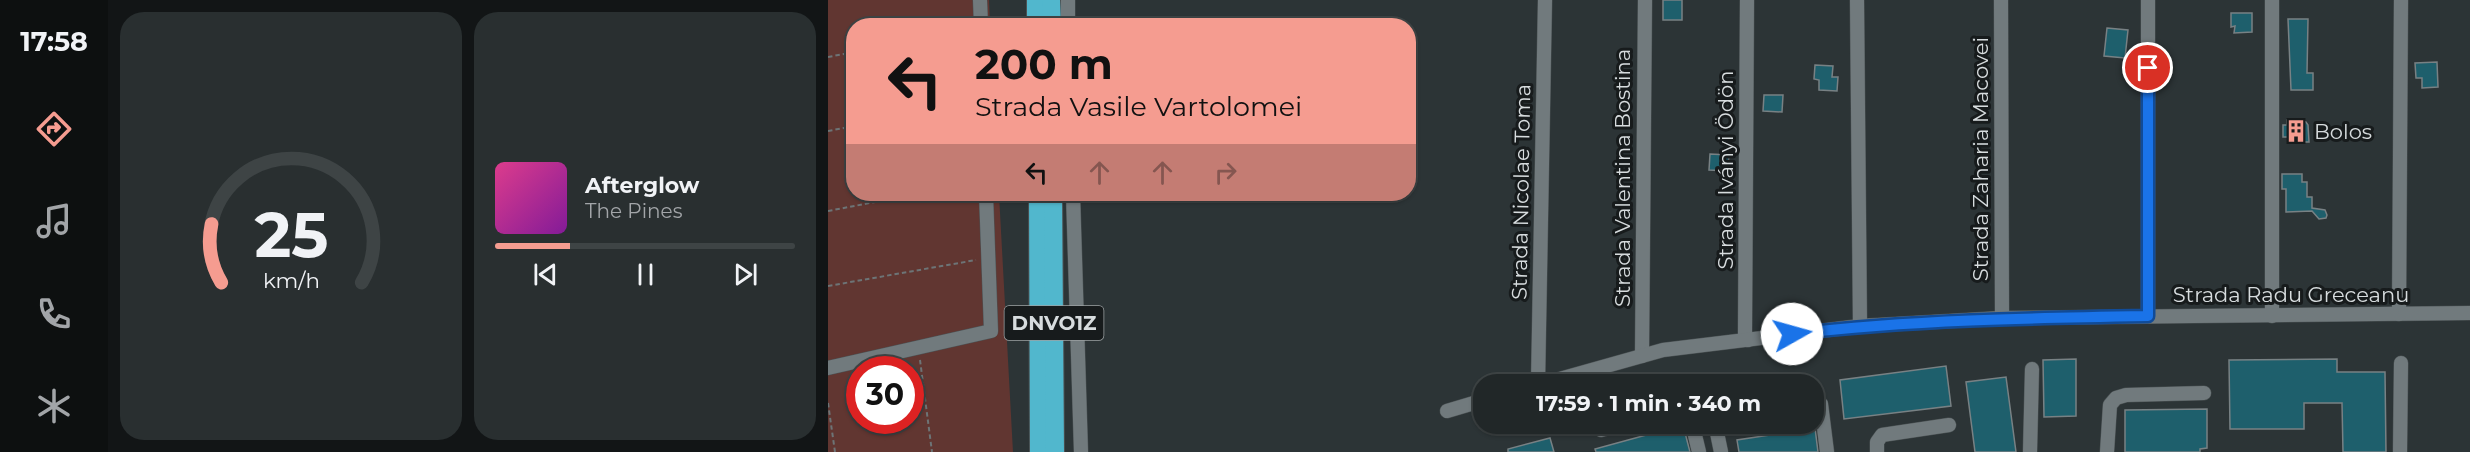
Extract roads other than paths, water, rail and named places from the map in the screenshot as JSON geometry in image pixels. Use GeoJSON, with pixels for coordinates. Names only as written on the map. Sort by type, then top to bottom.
{"type":"FeatureCollection","features":[{"type":"Feature","properties":{"kind":"highway"},"geometry":{"type":"LineString","coordinates":[[1036,0],[1036,18]]}},
{"type":"Feature","properties":{"kind":"highway"},"geometry":{"type":"LineString","coordinates":[[1051,0],[1052,18]]}},
{"type":"Feature","properties":{"kind":"highway","name":"DNVO1Z"},"geometry":{"type":"LineString","coordinates":[[1038,201],[1039,452]]}},
{"type":"Feature","properties":{"kind":"highway","name":"DNVO1Z"},"geometry":{"type":"LineString","coordinates":[[1053,201],[1055,452]]}},
{"type":"Feature","properties":{"kind":"street"},"geometry":{"type":"LineString","coordinates":[[980,0],[981,18]]}},
{"type":"Feature","properties":{"kind":"street"},"geometry":{"type":"LineString","coordinates":[[1068,0],[1068,18]]}},
{"type":"Feature","properties":{"kind":"street","name":"Strada Nicolae Toma"},"geometry":{"type":"LineString","coordinates":[[1540,374],[1545,0]]}},
{"type":"Feature","properties":{"kind":"street","name":"Strada Valentina Bostina"},"geometry":{"type":"LineString","coordinates":[[1642,356],[1645,0]]}},
{"type":"Feature","properties":{"kind":"street","name":"Strada Iványi Ödön"},"geometry":{"type":"LineString","coordinates":[[1746,0],[1745,333],[1748,340]]}},
{"type":"Feature","properties":{"kind":"street"},"geometry":{"type":"LineString","coordinates":[[1857,0],[1860,326]]}},
{"type":"Feature","properties":{"kind":"street","name":"Strada Zaharia Macovei"},"geometry":{"type":"LineString","coordinates":[[2001,0],[2002,318]]}},
{"type":"Feature","properties":{"kind":"street"},"geometry":{"type":"LineString","coordinates":[[2148,0],[2148,316]]}},
{"type":"Feature","properties":{"kind":"street"},"geometry":{"type":"LineString","coordinates":[[2272,0],[2272,316]]}},
{"type":"Feature","properties":{"kind":"street"},"geometry":{"type":"LineString","coordinates":[[2398,314],[2401,0]]}},
{"type":"Feature","properties":{"kind":"street"},"geometry":{"type":"LineString","coordinates":[[828,368],[991,331],[986,201]]}},
{"type":"Feature","properties":{"kind":"street"},"geometry":{"type":"LineString","coordinates":[[1073,201],[1081,452]]}},
{"type":"Feature","properties":{"kind":"street","name":"Strada Radu Greceanu"},"geometry":{"type":"LineString","coordinates":[[1576,374],[1663,350],[1860,326],[2002,318],[2470,313]]}},
{"type":"Feature","properties":{"kind":"street"},"geometry":{"type":"LineString","coordinates":[[2400,452],[2401,363]]}},
{"type":"Feature","properties":{"kind":"street"},"geometry":{"type":"LineString","coordinates":[[2030,452],[2032,369]]}},
{"type":"Feature","properties":{"kind":"street"},"geometry":{"type":"LineString","coordinates":[[2107,452],[2110,405],[2116,398],[2126,395],[2204,393]]}},
{"type":"Feature","properties":{"kind":"street"},"geometry":{"type":"LineString","coordinates":[[1447,411],[1473,403]]}},
{"type":"Feature","properties":{"kind":"street"},"geometry":{"type":"LineString","coordinates":[[1877,452],[1877,442],[1882,435],[1950,425]]}},
{"type":"Feature","properties":{"kind":"street"},"geometry":{"type":"LineString","coordinates":[[1824,428],[1827,452]]}},
{"type":"Feature","properties":{"kind":"street"},"geometry":{"type":"LineString","coordinates":[[1695,434],[1699,452]]}},
{"type":"Feature","properties":{"kind":"street"},"geometry":{"type":"LineString","coordinates":[[1717,434],[1721,452]]}},
{"type":"Feature","properties":{"kind":"place","name":"Bolos"},"geometry":{"type":"Point","coordinates":[2296,131]}}]}
